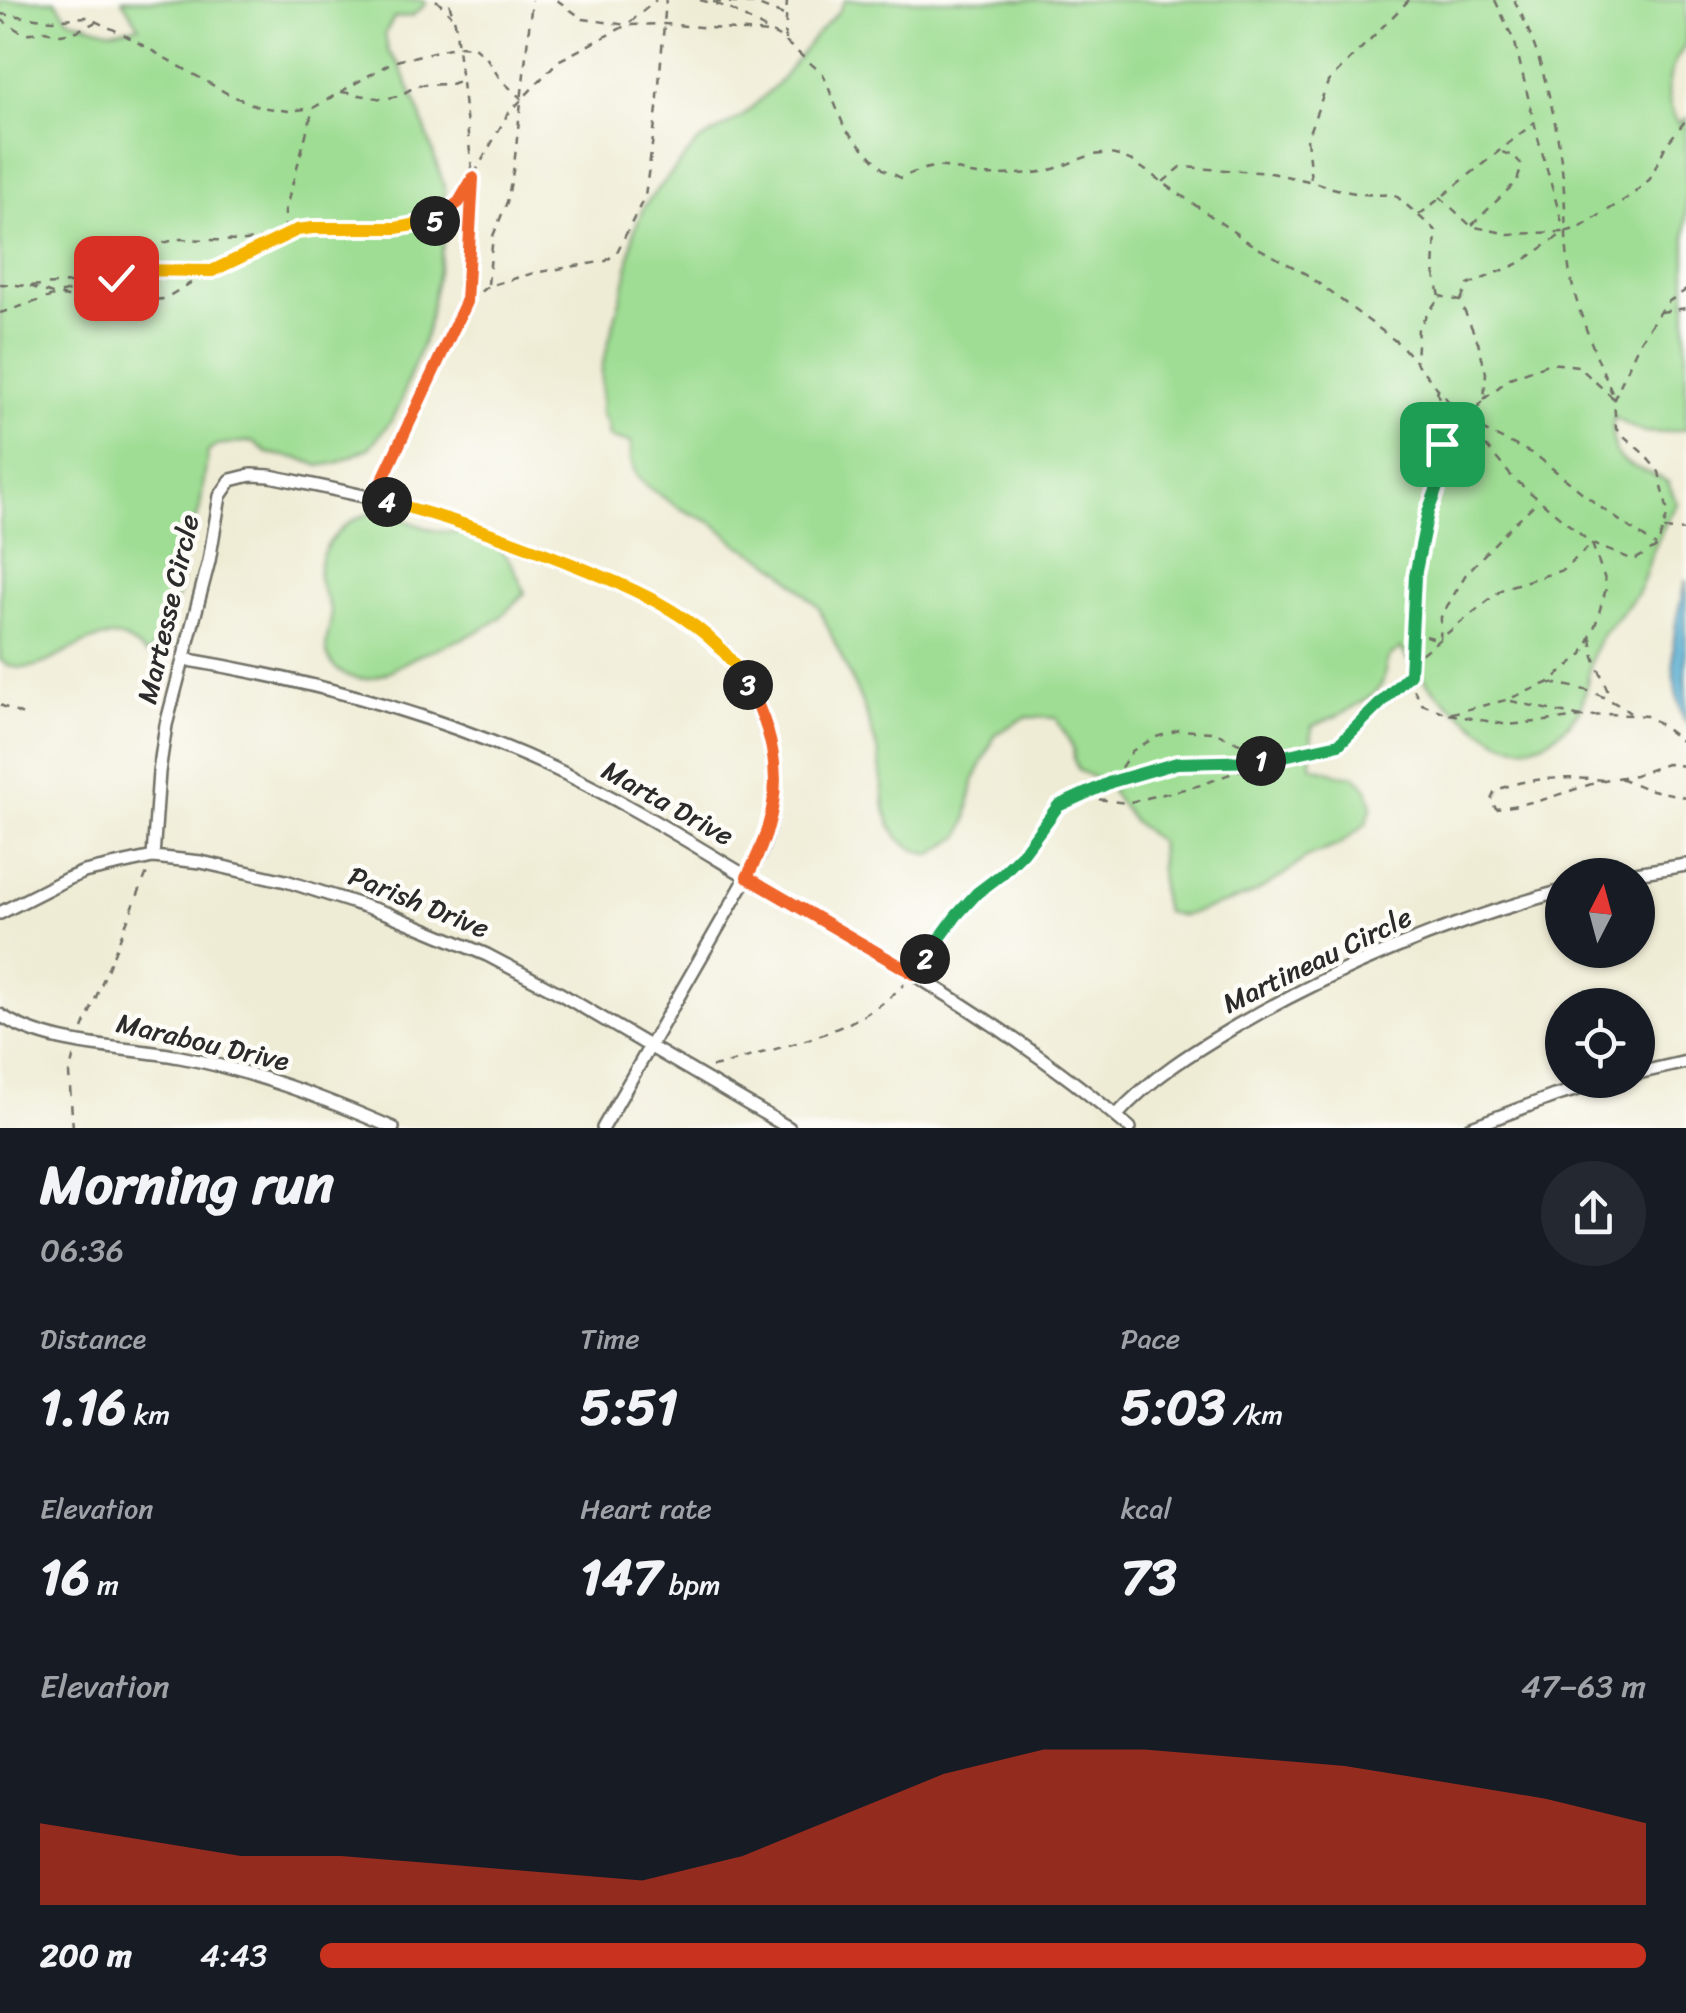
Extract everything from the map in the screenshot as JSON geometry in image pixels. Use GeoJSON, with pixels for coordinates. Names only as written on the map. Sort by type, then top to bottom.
{"type":"FeatureCollection","features":[{"type":"Feature","properties":{"kind":"street","name":"Martesse Circle"},"geometry":{"type":"LineString","coordinates":[[153,857],[162,747],[209,561],[220,496],[232,480],[270,476],[415,509],[607,578],[678,613],[723,650],[752,691],[774,764],[775,795],[765,842],[604,1128]]}},
{"type":"Feature","properties":{"kind":"street","name":"Marta Drive"},"geometry":{"type":"LineString","coordinates":[[183,658],[349,695],[492,742],[554,768],[914,974],[1008,1036],[1130,1128]]}},
{"type":"Feature","properties":{"kind":"street","name":"Parish Drive"},"geometry":{"type":"LineString","coordinates":[[0,914],[67,878],[153,857],[201,862],[286,881],[386,913],[500,962],[789,1128]]}},
{"type":"Feature","properties":{"kind":"street"},"geometry":{"type":"LineString","coordinates":[[1655,870],[1686,865]]}},
{"type":"Feature","properties":{"kind":"street","name":"Martineau Circle"},"geometry":{"type":"LineString","coordinates":[[1116,1116],[1163,1073],[1300,991],[1427,934],[1545,895]]}},
{"type":"Feature","properties":{"kind":"street","name":"Marabou Drive"},"geometry":{"type":"LineString","coordinates":[[0,1015],[40,1034],[228,1068],[292,1087],[393,1128]]}},
{"type":"Feature","properties":{"kind":"street"},"geometry":{"type":"LineString","coordinates":[[1655,1069],[1686,1062]]}},
{"type":"Feature","properties":{"kind":"street"},"geometry":{"type":"LineString","coordinates":[[1469,1128],[1549,1098]]}},
{"type":"Feature","properties":{"kind":"path"},"geometry":{"type":"LineString","coordinates":[[436,0],[452,16]]}},
{"type":"Feature","properties":{"kind":"path"},"geometry":{"type":"LineString","coordinates":[[374,498],[466,302],[473,178],[458,46],[448,0]]}},
{"type":"Feature","properties":{"kind":"path"},"geometry":{"type":"LineString","coordinates":[[488,286],[493,236],[508,202],[532,0]]}},
{"type":"Feature","properties":{"kind":"path"},"geometry":{"type":"LineString","coordinates":[[557,0],[584,19],[772,33]]}},
{"type":"Feature","properties":{"kind":"path"},"geometry":{"type":"LineString","coordinates":[[0,284],[28,286],[116,278],[156,245],[178,240],[246,241],[313,228],[396,228],[435,221],[459,202],[507,116],[558,61],[628,25],[656,0]]}},
{"type":"Feature","properties":{"kind":"path"},"geometry":{"type":"LineString","coordinates":[[466,302],[488,286],[534,273],[606,261],[618,252],[645,196],[666,0]]}},
{"type":"Feature","properties":{"kind":"path"},"geometry":{"type":"LineString","coordinates":[[700,0],[726,8],[772,33],[823,74],[846,129],[883,170],[901,178],[934,167],[951,167],[968,174],[1038,172],[1062,168],[1097,152],[1116,153],[1132,161],[1251,244],[1306,274],[1401,345],[1513,478],[1592,544],[1634,560],[1657,547],[1668,513],[1659,472],[1616,429],[1614,400],[1569,270],[1564,190],[1552,106],[1514,0]]}},
{"type":"Feature","properties":{"kind":"path"},"geometry":{"type":"LineString","coordinates":[[785,42],[788,0]]}},
{"type":"Feature","properties":{"kind":"path"},"geometry":{"type":"LineString","coordinates":[[1310,181],[1306,138],[1328,82],[1409,0]]}},
{"type":"Feature","properties":{"kind":"path"},"geometry":{"type":"LineString","coordinates":[[1495,0],[1515,43],[1565,232]]}},
{"type":"Feature","properties":{"kind":"path"},"geometry":{"type":"LineString","coordinates":[[706,2],[756,4],[786,16]]}},
{"type":"Feature","properties":{"kind":"path"},"geometry":{"type":"LineString","coordinates":[[0,16],[86,18],[259,107],[289,111],[313,108],[392,62],[458,46],[474,47],[522,99]]}},
{"type":"Feature","properties":{"kind":"path"},"geometry":{"type":"LineString","coordinates":[[0,16],[24,34],[61,34],[96,22]]}},
{"type":"Feature","properties":{"kind":"path"},"geometry":{"type":"LineString","coordinates":[[340,92],[383,100],[418,85],[462,80]]}},
{"type":"Feature","properties":{"kind":"path"},"geometry":{"type":"LineString","coordinates":[[285,232],[285,211],[313,108]]}},
{"type":"Feature","properties":{"kind":"path"},"geometry":{"type":"LineString","coordinates":[[1460,301],[1468,285],[1520,263],[1565,232],[1632,196],[1650,179],[1666,145],[1686,120]]}},
{"type":"Feature","properties":{"kind":"path"},"geometry":{"type":"LineString","coordinates":[[1418,216],[1534,123]]}},
{"type":"Feature","properties":{"kind":"path"},"geometry":{"type":"LineString","coordinates":[[1471,226],[1517,181],[1522,165],[1516,157],[1499,151]]}},
{"type":"Feature","properties":{"kind":"path"},"geometry":{"type":"LineString","coordinates":[[1163,182],[1180,167],[1271,173],[1347,193],[1394,194],[1436,230],[1434,270],[1440,296],[1418,328],[1416,364]]}},
{"type":"Feature","properties":{"kind":"path"},"geometry":{"type":"LineString","coordinates":[[1440,197],[1471,226],[1508,234],[1565,232]]}},
{"type":"Feature","properties":{"kind":"path"},"geometry":{"type":"LineString","coordinates":[[28,286],[55,295],[112,304],[164,299],[297,230]]}},
{"type":"Feature","properties":{"kind":"path"},"geometry":{"type":"LineString","coordinates":[[125,270],[212,271]]}},
{"type":"Feature","properties":{"kind":"path"},"geometry":{"type":"LineString","coordinates":[[0,313],[98,281]]}},
{"type":"Feature","properties":{"kind":"path"},"geometry":{"type":"LineString","coordinates":[[1614,400],[1640,341],[1665,304],[1686,290]]}},
{"type":"Feature","properties":{"kind":"path"},"geometry":{"type":"LineString","coordinates":[[1440,296],[1460,301]]}},
{"type":"Feature","properties":{"kind":"path"},"geometry":{"type":"LineString","coordinates":[[1460,301],[1478,342],[1486,374],[1484,400]]}},
{"type":"Feature","properties":{"kind":"path"},"geometry":{"type":"LineString","coordinates":[[1659,312],[1686,308]]}},
{"type":"Feature","properties":{"kind":"path"},"geometry":{"type":"LineString","coordinates":[[1614,400],[1578,366],[1550,363],[1510,378],[1466,422],[1428,512],[1415,576],[1410,674],[1422,704],[1448,714],[1508,726],[1610,714],[1649,716],[1685,746]]}},
{"type":"Feature","properties":{"kind":"path"},"geometry":{"type":"LineString","coordinates":[[1437,389],[1442,414],[1442,474]]}},
{"type":"Feature","properties":{"kind":"path"},"geometry":{"type":"LineString","coordinates":[[1466,422],[1536,456],[1657,547]]}},
{"type":"Feature","properties":{"kind":"path"},"geometry":{"type":"LineString","coordinates":[[1440,640],[1441,617],[1466,574],[1539,500]]}},
{"type":"Feature","properties":{"kind":"path"},"geometry":{"type":"LineString","coordinates":[[1663,529],[1686,531]]}},
{"type":"Feature","properties":{"kind":"path"},"geometry":{"type":"LineString","coordinates":[[1448,714],[1506,700],[1548,683],[1583,654],[1606,585],[1592,544]]}},
{"type":"Feature","properties":{"kind":"path"},"geometry":{"type":"LineString","coordinates":[[688,1069],[719,1066],[845,1026],[888,1001],[914,974],[956,916],[1024,852],[1058,806],[1111,782],[1177,763],[1265,760],[1339,744],[1410,674],[1416,658],[1504,588],[1563,570],[1592,544]]}},
{"type":"Feature","properties":{"kind":"path"},"geometry":{"type":"LineString","coordinates":[[1413,624],[1422,636],[1440,640]]}},
{"type":"Feature","properties":{"kind":"path"},"geometry":{"type":"LineString","coordinates":[[1591,636],[1594,658],[1610,698]]}},
{"type":"Feature","properties":{"kind":"path"},"geometry":{"type":"LineString","coordinates":[[1548,683],[1577,686],[1610,698],[1633,715]]}},
{"type":"Feature","properties":{"kind":"path"},"geometry":{"type":"LineString","coordinates":[[1506,700],[1582,717]]}},
{"type":"Feature","properties":{"kind":"path"},"geometry":{"type":"LineString","coordinates":[[0,705],[22,715]]}},
{"type":"Feature","properties":{"kind":"path"},"geometry":{"type":"LineString","coordinates":[[1111,782],[1132,751],[1179,730],[1213,732],[1276,758]]}},
{"type":"Feature","properties":{"kind":"path"},"geometry":{"type":"LineString","coordinates":[[1079,797],[1126,802],[1201,785],[1265,760]]}},
{"type":"Feature","properties":{"kind":"path"},"geometry":{"type":"LineString","coordinates":[[1604,780],[1579,778],[1510,784],[1495,791],[1490,802],[1497,809],[1667,764],[1686,766]]}},
{"type":"Feature","properties":{"kind":"path"},"geometry":{"type":"LineString","coordinates":[[1619,778],[1648,790],[1686,797]]}},
{"type":"Feature","properties":{"kind":"path"},"geometry":{"type":"LineString","coordinates":[[73,1128],[69,1074],[78,1041],[153,857]]}},
{"type":"Feature","properties":{"kind":"green space"},"geometry":{"type":"Polygon","coordinates":[[[0,0],[55,0],[69,19],[111,31],[139,26],[122,0],[425,0],[426,4],[412,16],[394,18],[385,33],[388,51],[400,65],[420,113],[444,186],[447,224],[426,334],[401,403],[369,448],[337,463],[319,466],[267,453],[253,441],[217,445],[208,452],[200,508],[184,535],[179,592],[148,655],[125,639],[105,637],[29,667],[15,667],[0,660],[0,0]]]}},
{"type":"Feature","properties":{"kind":"green space"},"geometry":{"type":"Polygon","coordinates":[[[845,0],[1686,0],[1686,41],[1672,70],[1668,94],[1679,124],[1686,118],[1686,429],[1649,432],[1614,417],[1612,434],[1618,456],[1668,482],[1677,504],[1658,538],[1638,591],[1598,643],[1582,703],[1569,723],[1534,745],[1523,747],[1501,741],[1439,695],[1401,648],[1388,660],[1378,689],[1351,709],[1312,726],[1311,766],[1355,776],[1367,788],[1372,806],[1366,824],[1339,845],[1307,857],[1248,896],[1182,916],[1165,912],[1159,842],[1132,820],[1111,786],[1078,770],[1073,748],[1056,718],[1026,717],[996,734],[973,782],[961,836],[931,855],[899,839],[885,809],[879,755],[864,707],[819,608],[769,561],[739,545],[713,523],[679,508],[648,487],[636,475],[631,442],[608,435],[601,414],[602,367],[634,231],[644,206],[698,142],[743,116],[781,80],[845,0]]]}},
{"type":"Feature","properties":{"kind":"green space"},"geometry":{"type":"Polygon","coordinates":[[[385,513],[492,544],[507,557],[525,593],[479,631],[378,676],[347,676],[328,656],[331,613],[321,587],[321,560],[340,530],[360,517],[385,513]]]}},
{"type":"Feature","properties":{"kind":"water"},"geometry":{"type":"Polygon","coordinates":[[[1686,580],[1686,723],[1676,692],[1673,649],[1686,580]]]}},
{"type":"Feature","properties":{"kind":"route"},"geometry":{"type":"LineString","coordinates":[[116,278],[125,270],[212,271],[297,230],[396,228],[435,221],[459,202],[473,178],[466,302],[374,498],[512,541],[607,578],[678,613],[712,639],[739,669],[752,691],[774,764],[773,812],[765,842],[747,877],[914,974],[956,916],[1024,852],[1058,806],[1111,782],[1177,763],[1265,760],[1339,744],[1384,701],[1410,674],[1415,576],[1428,512],[1442,474],[1442,444]]}}]}
